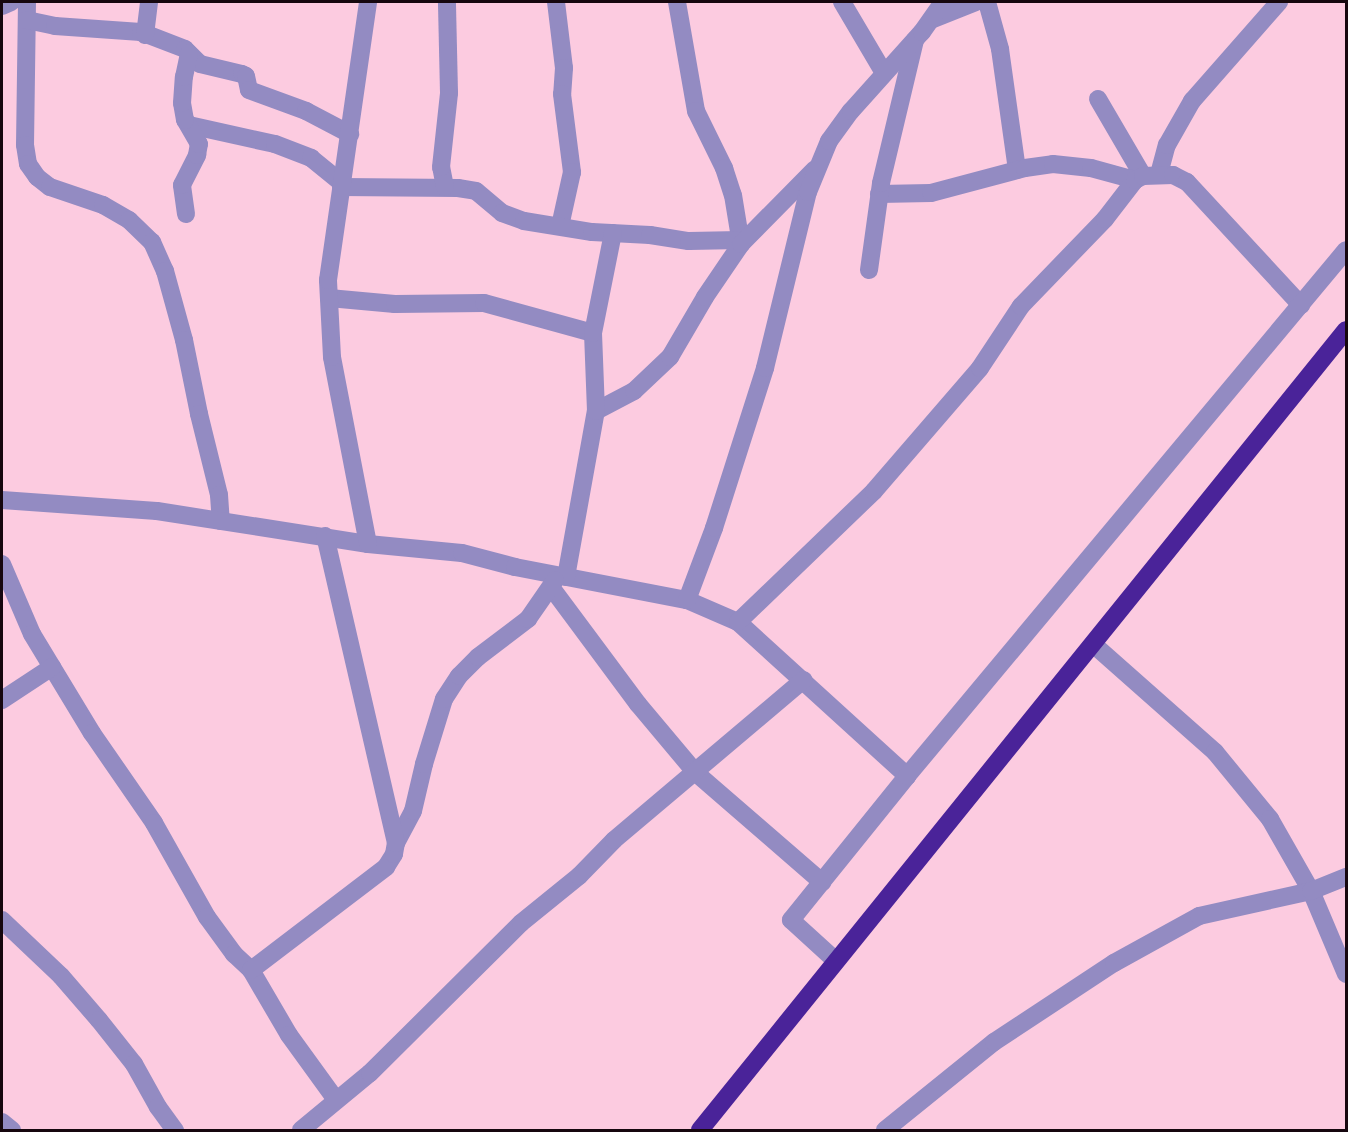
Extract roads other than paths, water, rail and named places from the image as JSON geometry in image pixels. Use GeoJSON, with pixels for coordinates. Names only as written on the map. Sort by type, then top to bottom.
{"type":"FeatureCollection","features":[{"type":"Feature","properties":{"kind":"highway"},"geometry":{"type":"LineString","coordinates":[[700,1131],[1347,330]]}},
{"type":"Feature","properties":{"kind":"street"},"geometry":{"type":"LineString","coordinates":[[2,6],[11,2]]}},
{"type":"Feature","properties":{"kind":"street"},"geometry":{"type":"LineString","coordinates":[[27,2],[25,145],[28,164],[37,177],[50,186],[103,205],[129,220],[152,242],[165,271],[184,340],[219,495],[221,521]]}},
{"type":"Feature","properties":{"kind":"street"},"geometry":{"type":"LineString","coordinates":[[145,35],[150,2]]}},
{"type":"Feature","properties":{"kind":"street"},"geometry":{"type":"LineString","coordinates":[[368,2],[328,280],[332,357],[368,543]]}},
{"type":"Feature","properties":{"kind":"street"},"geometry":{"type":"LineString","coordinates":[[446,187],[441,167],[449,93],[447,2]]}},
{"type":"Feature","properties":{"kind":"street"},"geometry":{"type":"LineString","coordinates":[[556,2],[564,68],[562,93],[572,172],[560,226]]}},
{"type":"Feature","properties":{"kind":"street"},"geometry":{"type":"LineString","coordinates":[[677,2],[696,111],[724,168],[733,195],[741,242]]}},
{"type":"Feature","properties":{"kind":"street"},"geometry":{"type":"LineString","coordinates":[[842,2],[884,73]]}},
{"type":"Feature","properties":{"kind":"street"},"geometry":{"type":"LineString","coordinates":[[687,600],[714,528],[765,368],[808,192],[829,141],[884,73],[932,20],[943,2]]}},
{"type":"Feature","properties":{"kind":"street"},"geometry":{"type":"LineString","coordinates":[[932,20],[976,2]]}},
{"type":"Feature","properties":{"kind":"street"},"geometry":{"type":"LineString","coordinates":[[987,2],[1000,49],[1017,170]]}},
{"type":"Feature","properties":{"kind":"street"},"geometry":{"type":"LineString","coordinates":[[738,622],[874,491],[980,368],[1021,306],[1146,176],[1192,101],[1279,2]]}},
{"type":"Feature","properties":{"kind":"street"},"geometry":{"type":"LineString","coordinates":[[27,20],[103,32],[130,30],[185,49],[200,64],[246,76],[249,90],[332,122],[350,134]]}},
{"type":"Feature","properties":{"kind":"street"},"geometry":{"type":"LineString","coordinates":[[869,270],[879,194],[915,40]]}},
{"type":"Feature","properties":{"kind":"street"},"geometry":{"type":"LineString","coordinates":[[186,214],[182,185],[199,144],[189,125],[182,103],[189,54]]}},
{"type":"Feature","properties":{"kind":"street"},"geometry":{"type":"LineString","coordinates":[[1098,99],[1146,176]]}},
{"type":"Feature","properties":{"kind":"street"},"geometry":{"type":"LineString","coordinates":[[189,125],[284,148],[311,158],[341,185],[446,187],[476,191],[512,218],[688,241],[741,242]]}},
{"type":"Feature","properties":{"kind":"street"},"geometry":{"type":"LineString","coordinates":[[879,194],[931,194],[1017,170],[1053,164],[1180,178],[1198,193],[1300,305]]}},
{"type":"Feature","properties":{"kind":"street"},"geometry":{"type":"LineString","coordinates":[[596,411],[634,391],[670,357],[741,242],[819,165]]}},
{"type":"Feature","properties":{"kind":"street"},"geometry":{"type":"LineString","coordinates":[[251,970],[386,867],[413,812],[424,764],[444,699],[459,676],[478,657],[528,619],[558,580],[596,411],[593,333],[613,233]]}},
{"type":"Feature","properties":{"kind":"street"},"geometry":{"type":"LineString","coordinates":[[836,961],[791,920],[907,776],[1347,250]]}},
{"type":"Feature","properties":{"kind":"street"},"geometry":{"type":"LineString","coordinates":[[329,298],[395,304],[484,303],[593,333]]}},
{"type":"Feature","properties":{"kind":"street"},"geometry":{"type":"LineString","coordinates":[[2,500],[157,511],[368,543],[462,553],[558,580],[687,600],[738,622],[907,776]]}},
{"type":"Feature","properties":{"kind":"street"},"geometry":{"type":"LineString","coordinates":[[325,536],[396,843]]}},
{"type":"Feature","properties":{"kind":"street"},"geometry":{"type":"LineString","coordinates":[[2,564],[32,634],[92,733],[154,823],[207,917],[234,954],[251,970],[289,1035],[336,1100]]}},
{"type":"Feature","properties":{"kind":"street"},"geometry":{"type":"LineString","coordinates":[[558,580],[638,704],[696,773],[822,882]]}},
{"type":"Feature","properties":{"kind":"street"},"geometry":{"type":"LineString","coordinates":[[1092,644],[1215,752],[1270,819],[1311,891],[1347,974]]}},
{"type":"Feature","properties":{"kind":"street"},"geometry":{"type":"LineString","coordinates":[[2,700],[52,667]]}},
{"type":"Feature","properties":{"kind":"street"},"geometry":{"type":"LineString","coordinates":[[301,1131],[386,1058],[521,923],[579,876],[614,840],[696,773],[803,680]]}},
{"type":"Feature","properties":{"kind":"street"},"geometry":{"type":"LineString","coordinates":[[885,1131],[994,1042],[1114,963],[1199,916],[1311,891],[1347,877]]}},
{"type":"Feature","properties":{"kind":"street"},"geometry":{"type":"LineString","coordinates":[[2,920],[62,976],[99,1020],[134,1064],[158,1107],[175,1131]]}},
{"type":"Feature","properties":{"kind":"street"},"geometry":{"type":"LineString","coordinates":[[2,1122],[12,1131]]}}]}
